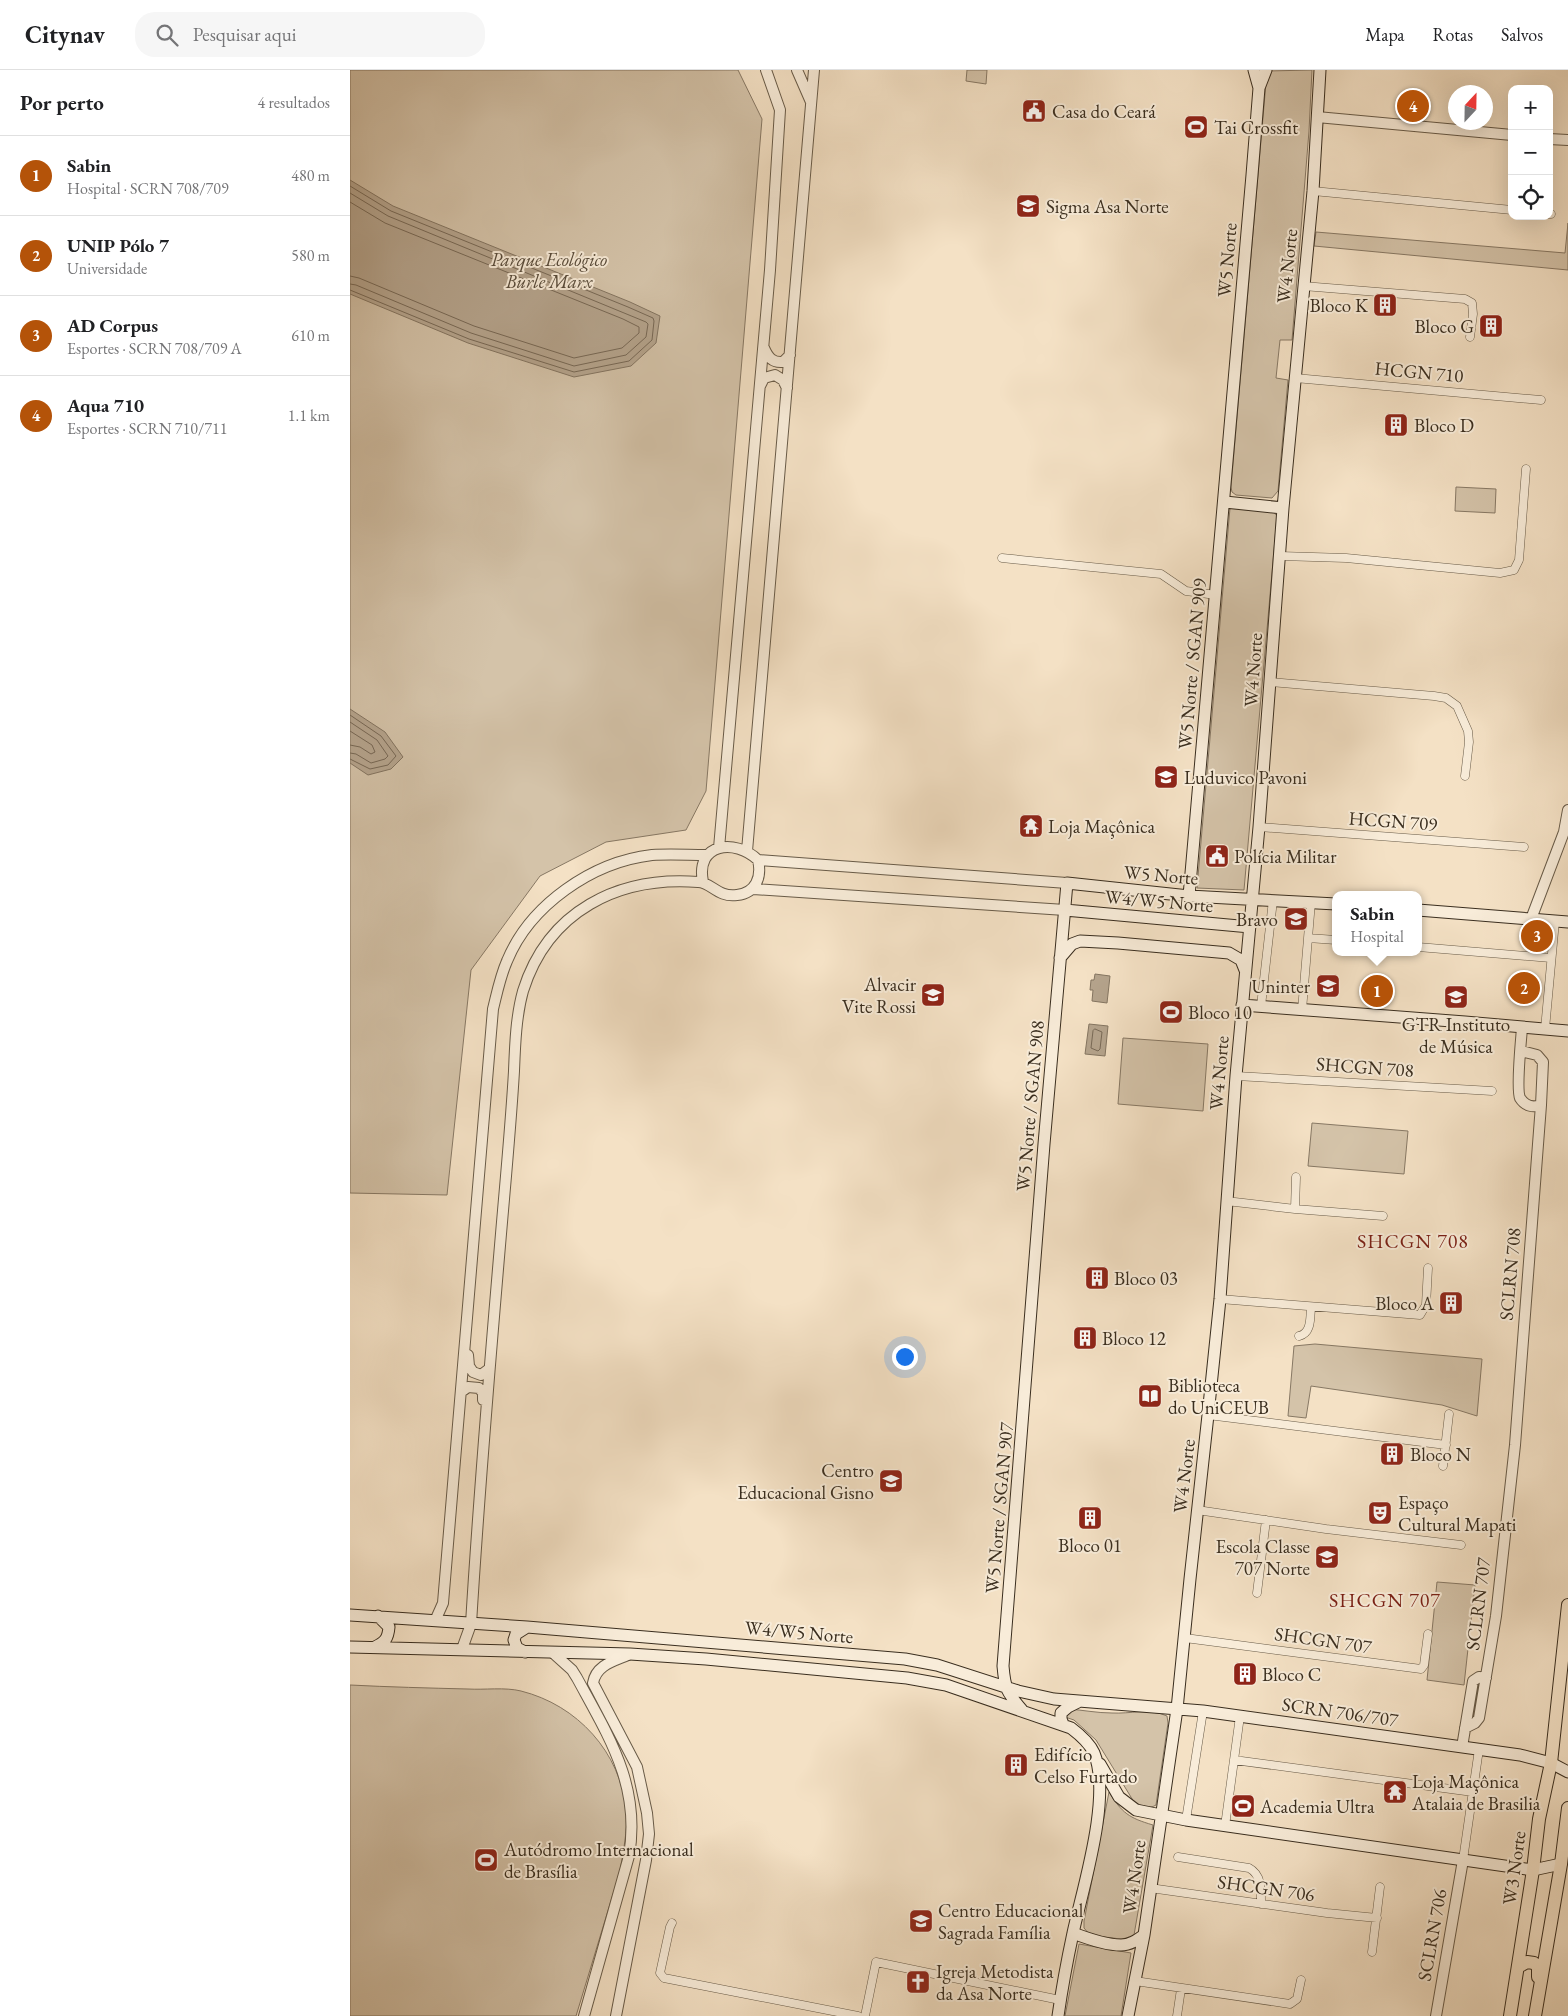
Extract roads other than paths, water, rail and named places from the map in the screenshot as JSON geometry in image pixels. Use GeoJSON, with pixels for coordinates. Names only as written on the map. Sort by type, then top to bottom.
{"type":"FeatureCollection","features":[{"type":"Feature","properties":{"kind":"main road","name":"W5 Norte"},"geometry":{"type":"LineString","coordinates":[[1230,434],[1258,88],[1254,70]]}},
{"type":"Feature","properties":{"kind":"main road","name":"W5 Norte"},"geometry":{"type":"LineString","coordinates":[[1258,88],[1266,70]]}},
{"type":"Feature","properties":{"kind":"main road","name":"W4 Norte"},"geometry":{"type":"LineString","coordinates":[[1128,2016],[1144,1935],[1178,1709],[1220,1300],[1226,1201],[1259,827],[1283,508],[1302,286],[1313,190],[1320,70]]}},
{"type":"Feature","properties":{"kind":"main road","name":"W5 Norte / SGAN 909"},"geometry":{"type":"LineString","coordinates":[[1189,896],[1230,434]]}},
{"type":"Feature","properties":{"kind":"main road"},"geometry":{"type":"LineString","coordinates":[[1224,502],[1283,508]]}},
{"type":"Feature","properties":{"kind":"main road","name":"W5 Norte"},"geometry":{"type":"LineString","coordinates":[[1067,883],[1189,896],[1332,904]]}},
{"type":"Feature","properties":{"kind":"main road","name":"W5 Norte / SGAN 908"},"geometry":{"type":"LineString","coordinates":[[1030,1333],[1067,883]]}},
{"type":"Feature","properties":{"kind":"main road","name":"W4/W5 Norte"},"geometry":{"type":"LineString","coordinates":[[1065,910],[1250,927]]}},
{"type":"Feature","properties":{"kind":"main road"},"geometry":{"type":"LineString","coordinates":[[1422,910],[1568,922]]}},
{"type":"Feature","properties":{"kind":"main road"},"geometry":{"type":"LineString","coordinates":[[1060,958],[1072,944],[1080,942],[1118,943],[1229,954],[1241,960],[1246,972]]}},
{"type":"Feature","properties":{"kind":"main road"},"geometry":{"type":"LineString","coordinates":[[1242,1005],[1568,1031]]}},
{"type":"Feature","properties":{"kind":"main road","name":"W5 Norte / SGAN 907"},"geometry":{"type":"LineString","coordinates":[[1004,1686],[1003,1666],[1030,1333]]}},
{"type":"Feature","properties":{"kind":"main road","name":"W3 Norte"},"geometry":{"type":"LineString","coordinates":[[1510,2016],[1550,1763],[1568,1605]]}},
{"type":"Feature","properties":{"kind":"main road","name":"W4/W5 Norte"},"geometry":{"type":"LineString","coordinates":[[350,1615],[526,1627],[905,1659],[937,1665],[1054,1699],[1203,1711],[1240,1716]]}},
{"type":"Feature","properties":{"kind":"main road"},"geometry":{"type":"LineString","coordinates":[[374,1647],[384,1642],[389,1628],[378,1616]]}},
{"type":"Feature","properties":{"kind":"main road"},"geometry":{"type":"LineString","coordinates":[[526,1627],[516,1634],[514,1640],[517,1648],[526,1652]]}},
{"type":"Feature","properties":{"kind":"main road"},"geometry":{"type":"LineString","coordinates":[[1563,1646],[1563,1670],[1568,1676]]}},
{"type":"Feature","properties":{"kind":"main road","name":"W4/W5 Norte"},"geometry":{"type":"LineString","coordinates":[[350,1647],[630,1654],[706,1659],[907,1678],[946,1685],[1063,1724],[1079,1734],[1094,1753]]}},
{"type":"Feature","properties":{"kind":"main road"},"geometry":{"type":"LineString","coordinates":[[1004,1686],[1022,1710]]}},
{"type":"Feature","properties":{"kind":"main road"},"geometry":{"type":"LineString","coordinates":[[1063,1724],[1060,1719],[1061,1713],[1080,1701]]}},
{"type":"Feature","properties":{"kind":"main road","name":"SCRN 706/707"},"geometry":{"type":"LineString","coordinates":[[1240,1716],[1520,1755],[1550,1763],[1568,1772]]}},
{"type":"Feature","properties":{"kind":"main road"},"geometry":{"type":"LineString","coordinates":[[1094,1753],[1119,1797],[1136,1810],[1161,1816],[1533,1870],[1565,1864]]}},
{"type":"Feature","properties":{"kind":"main road"},"geometry":{"type":"LineString","coordinates":[[1058,2016],[1073,1933],[1091,1853],[1100,1791],[1094,1753]]}},
{"type":"Feature","properties":{"kind":"main road"},"geometry":{"type":"LineString","coordinates":[[1535,2016],[1565,1864],[1568,1808]]}},
{"type":"Feature","properties":{"kind":"main road"},"geometry":{"type":"LineString","coordinates":[[1073,1933],[1121,1945],[1133,1942],[1144,1935]]}},
{"type":"Feature","properties":{"kind":"main road"},"geometry":{"type":"LineString","coordinates":[[1518,1967],[1527,1962],[1534,1963],[1538,1967],[1538,1997]]}},
{"type":"Feature","properties":{"kind":"street"},"geometry":{"type":"LineString","coordinates":[[719,848],[764,348],[780,110],[766,70]]}},
{"type":"Feature","properties":{"kind":"street"},"geometry":{"type":"LineString","coordinates":[[797,70],[811,103]]}},
{"type":"Feature","properties":{"kind":"street"},"geometry":{"type":"LineString","coordinates":[[747,850],[814,70]]}},
{"type":"Feature","properties":{"kind":"street"},"geometry":{"type":"LineString","coordinates":[[1317,117],[1508,135]]}},
{"type":"Feature","properties":{"kind":"street"},"geometry":{"type":"LineString","coordinates":[[1553,139],[1568,140]]}},
{"type":"Feature","properties":{"kind":"street"},"geometry":{"type":"LineString","coordinates":[[1313,190],[1508,210]]}},
{"type":"Feature","properties":{"kind":"street"},"geometry":{"type":"LineString","coordinates":[[1302,286],[1465,299],[1472,303],[1474,308],[1470,337]]}},
{"type":"Feature","properties":{"kind":"street"},"geometry":{"type":"LineString","coordinates":[[764,348],[769,358],[773,361],[783,362],[790,355]]}},
{"type":"Feature","properties":{"kind":"street"},"geometry":{"type":"LineString","coordinates":[[760,388],[764,378],[772,375],[783,380],[787,388]]}},
{"type":"Feature","properties":{"kind":"street","name":"HCGN 710"},"geometry":{"type":"LineString","coordinates":[[1295,378],[1541,400]]}},
{"type":"Feature","properties":{"kind":"street"},"geometry":{"type":"LineString","coordinates":[[1280,556],[1346,558],[1489,572],[1508,572],[1516,568],[1519,560],[1526,470]]}},
{"type":"Feature","properties":{"kind":"street"},"geometry":{"type":"LineString","coordinates":[[1002,558],[1160,574],[1186,591],[1216,595]]}},
{"type":"Feature","properties":{"kind":"street"},"geometry":{"type":"LineString","coordinates":[[1270,682],[1446,698],[1457,706],[1468,731],[1469,742],[1465,776]]}},
{"type":"Feature","properties":{"kind":"street"},"geometry":{"type":"LineString","coordinates":[[1531,919],[1564,832],[1568,810]]}},
{"type":"Feature","properties":{"kind":"street","name":"HCGN 709"},"geometry":{"type":"LineString","coordinates":[[1259,827],[1524,847]]}},
{"type":"Feature","properties":{"kind":"street"},"geometry":{"type":"LineString","coordinates":[[436,1621],[442,1603],[493,1010],[507,960],[531,921],[549,903],[598,870],[625,861],[652,856],[706,855],[719,848],[733,846],[747,850],[758,860],[1067,883]]}},
{"type":"Feature","properties":{"kind":"street"},"geometry":{"type":"LineString","coordinates":[[703,882],[701,867],[706,855]]}},
{"type":"Feature","properties":{"kind":"street"},"geometry":{"type":"LineString","coordinates":[[753,889],[758,879],[758,860]]}},
{"type":"Feature","properties":{"kind":"street"},"geometry":{"type":"LineString","coordinates":[[481,1456],[518,1024],[523,991],[547,942],[557,931],[596,900],[630,886],[675,880],[703,882],[710,888],[728,896],[743,894],[753,889],[1065,910]]}},
{"type":"Feature","properties":{"kind":"street"},"geometry":{"type":"LineString","coordinates":[[1261,1006],[1273,900]]}},
{"type":"Feature","properties":{"kind":"street"},"geometry":{"type":"LineString","coordinates":[[1302,1010],[1311,902]]}},
{"type":"Feature","properties":{"kind":"street"},"geometry":{"type":"LineString","coordinates":[[1545,1029],[1555,921]]}},
{"type":"Feature","properties":{"kind":"street"},"geometry":{"type":"LineString","coordinates":[[1308,938],[1332,940]]}},
{"type":"Feature","properties":{"kind":"street"},"geometry":{"type":"LineString","coordinates":[[1422,947],[1551,958]]}},
{"type":"Feature","properties":{"kind":"street"},"geometry":{"type":"LineString","coordinates":[[1522,1028],[1520,1098],[1529,1106],[1541,1105]]}},
{"type":"Feature","properties":{"kind":"street","name":"SCLRN 708"},"geometry":{"type":"LineString","coordinates":[[1515,1445],[1543,1062],[1537,1055],[1521,1051]]}},
{"type":"Feature","properties":{"kind":"street","name":"SHCGN 708"},"geometry":{"type":"LineString","coordinates":[[1236,1076],[1492,1092]]}},
{"type":"Feature","properties":{"kind":"street"},"geometry":{"type":"LineString","coordinates":[[1294,1209],[1296,1177]]}},
{"type":"Feature","properties":{"kind":"street"},"geometry":{"type":"LineString","coordinates":[[1226,1201],[1382,1216]]}},
{"type":"Feature","properties":{"kind":"street"},"geometry":{"type":"LineString","coordinates":[[1220,1300],[1420,1315],[1426,1306],[1428,1268]]}},
{"type":"Feature","properties":{"kind":"street"},"geometry":{"type":"LineString","coordinates":[[1299,1336],[1305,1333],[1308,1328],[1311,1307]]}},
{"type":"Feature","properties":{"kind":"street"},"geometry":{"type":"LineString","coordinates":[[467,1319],[468,1361],[471,1370],[481,1375],[489,1369]]}},
{"type":"Feature","properties":{"kind":"street"},"geometry":{"type":"LineString","coordinates":[[461,1392],[468,1387],[472,1387],[479,1388],[483,1394],[471,1624],[462,1650]]}},
{"type":"Feature","properties":{"kind":"street"},"geometry":{"type":"LineString","coordinates":[[1208,1414],[1446,1445]]}},
{"type":"Feature","properties":{"kind":"street"},"geometry":{"type":"LineString","coordinates":[[1443,1466],[1449,1414]]}},
{"type":"Feature","properties":{"kind":"street","name":"SCLRN 707"},"geometry":{"type":"LineString","coordinates":[[1462,1747],[1473,1681],[1479,1677],[1486,1678],[1496,1616],[1515,1445]]}},
{"type":"Feature","properties":{"kind":"street"},"geometry":{"type":"LineString","coordinates":[[1197,1510],[1461,1545]]}},
{"type":"Feature","properties":{"kind":"street"},"geometry":{"type":"LineString","coordinates":[[1257,1593],[1266,1520]]}},
{"type":"Feature","properties":{"kind":"street","name":"SHCGN 707"},"geometry":{"type":"LineString","coordinates":[[1185,1638],[1421,1670],[1424,1665],[1428,1634]]}},
{"type":"Feature","properties":{"kind":"street"},"geometry":{"type":"LineString","coordinates":[[552,1652],[572,1670],[577,1678],[620,1762],[628,1788],[632,1829],[629,1856],[584,2016]]}},
{"type":"Feature","properties":{"kind":"street"},"geometry":{"type":"LineString","coordinates":[[616,2016],[646,1860],[649,1834],[645,1796],[638,1768],[593,1683],[594,1676],[604,1665],[630,1654]]}},
{"type":"Feature","properties":{"kind":"street"},"geometry":{"type":"LineString","coordinates":[[1186,1820],[1203,1711]]}},
{"type":"Feature","properties":{"kind":"street"},"geometry":{"type":"LineString","coordinates":[[1225,1826],[1240,1716]]}},
{"type":"Feature","properties":{"kind":"street"},"geometry":{"type":"LineString","coordinates":[[1463,1860],[1479,1749]]}},
{"type":"Feature","properties":{"kind":"street"},"geometry":{"type":"LineString","coordinates":[[1234,1760],[1473,1792]]}},
{"type":"Feature","properties":{"kind":"street"},"geometry":{"type":"LineString","coordinates":[[1178,1857],[1249,1868],[1255,1872],[1261,1885],[1261,1904]]}},
{"type":"Feature","properties":{"kind":"street","name":"SCLRN 706"},"geometry":{"type":"LineString","coordinates":[[1436,2016],[1463,1860]]}},
{"type":"Feature","properties":{"kind":"street"},"geometry":{"type":"LineString","coordinates":[[1372,1952],[1380,1887]]}},
{"type":"Feature","properties":{"kind":"street","name":"SHCGN 706"},"geometry":{"type":"LineString","coordinates":[[1150,1888],[1377,1918]]}},
{"type":"Feature","properties":{"kind":"street"},"geometry":{"type":"LineString","coordinates":[[672,1923],[660,1973],[664,1978],[858,2016]]}},
{"type":"Feature","properties":{"kind":"street"},"geometry":{"type":"LineString","coordinates":[[865,2016],[876,1962],[1060,2000]]}},
{"type":"Feature","properties":{"kind":"street"},"geometry":{"type":"LineString","coordinates":[[1135,1981],[1290,2004],[1297,1999],[1301,1980]]}},
{"type":"Feature","properties":{"kind":"street"},"geometry":{"type":"LineString","coordinates":[[1177,2016],[1181,1989]]}},
{"type":"Feature","properties":{"kind":"water"},"geometry":{"type":"Polygon","coordinates":[[[350,180],[393,206],[630,302],[660,316],[656,343],[631,366],[574,377],[468,343],[350,294],[350,180]]]}},
{"type":"Feature","properties":{"kind":"water"},"geometry":{"type":"Polygon","coordinates":[[[350,709],[385,732],[403,757],[391,769],[368,775],[350,763],[350,709]]]}},
{"type":"Feature","properties":{"kind":"water"},"geometry":{"type":"Polygon","coordinates":[[[1095,974],[1110,976],[1107,1003],[1092,1001],[1093,990],[1090,990],[1091,980],[1094,980],[1095,974]]]}},
{"type":"Feature","properties":{"kind":"water"},"geometry":{"type":"Polygon","coordinates":[[[1089,1024],[1108,1026],[1105,1056],[1085,1054],[1089,1024]]]}},
{"type":"Feature","properties":{"kind":"place","name":"Aqua 710"},"geometry":{"type":"Point","coordinates":[1413,106]}},
{"type":"Feature","properties":{"kind":"place","name":"Casa do Ceará"},"geometry":{"type":"Point","coordinates":[1034,111]}},
{"type":"Feature","properties":{"kind":"place","name":"Tai Crossfit"},"geometry":{"type":"Point","coordinates":[1196,127]}},
{"type":"Feature","properties":{"kind":"place","name":"Sigma Asa Norte"},"geometry":{"type":"Point","coordinates":[1028,206]}},
{"type":"Feature","properties":{"kind":"place","name":"Bloco K"},"geometry":{"type":"Point","coordinates":[1385,305]}},
{"type":"Feature","properties":{"kind":"place","name":"Bloco G"},"geometry":{"type":"Point","coordinates":[1491,326]}},
{"type":"Feature","properties":{"kind":"place","name":"Bloco D"},"geometry":{"type":"Point","coordinates":[1396,425]}},
{"type":"Feature","properties":{"kind":"place","name":"Luduvico Pavoni"},"geometry":{"type":"Point","coordinates":[1166,777]}},
{"type":"Feature","properties":{"kind":"place","name":"Loja Maçônica"},"geometry":{"type":"Point","coordinates":[1031,826]}},
{"type":"Feature","properties":{"kind":"place","name":"Polícia Militar"},"geometry":{"type":"Point","coordinates":[1217,856]}},
{"type":"Feature","properties":{"kind":"place","name":"Bravo"},"geometry":{"type":"Point","coordinates":[1296,919]}},
{"type":"Feature","properties":{"kind":"place","name":"AD Corpus"},"geometry":{"type":"Point","coordinates":[1537,936]}},
{"type":"Feature","properties":{"kind":"place","name":"Uninter"},"geometry":{"type":"Point","coordinates":[1328,986]}},
{"type":"Feature","properties":{"kind":"place","name":"UNIP Pólo 7"},"geometry":{"type":"Point","coordinates":[1524,988]}},
{"type":"Feature","properties":{"kind":"place","name":"Sabin"},"geometry":{"type":"Point","coordinates":[1377,991]}},
{"type":"Feature","properties":{"kind":"place","name":"Alvacir Vite Rossi"},"geometry":{"type":"Point","coordinates":[933,995]}},
{"type":"Feature","properties":{"kind":"place","name":"GTR Instituto de Música"},"geometry":{"type":"Point","coordinates":[1456,997]}},
{"type":"Feature","properties":{"kind":"place","name":"Bloco 10"},"geometry":{"type":"Point","coordinates":[1171,1012]}},
{"type":"Feature","properties":{"kind":"place","name":"Bloco 03"},"geometry":{"type":"Point","coordinates":[1097,1278]}},
{"type":"Feature","properties":{"kind":"place","name":"Bloco A"},"geometry":{"type":"Point","coordinates":[1451,1303]}},
{"type":"Feature","properties":{"kind":"place","name":"Bloco 12"},"geometry":{"type":"Point","coordinates":[1085,1338]}},
{"type":"Feature","properties":{"kind":"place","name":"Biblioteca do UniCEUB"},"geometry":{"type":"Point","coordinates":[1150,1396]}},
{"type":"Feature","properties":{"kind":"place","name":"Bloco N"},"geometry":{"type":"Point","coordinates":[1392,1454]}},
{"type":"Feature","properties":{"kind":"place","name":"Centro Educacional Gisno"},"geometry":{"type":"Point","coordinates":[891,1481]}},
{"type":"Feature","properties":{"kind":"place","name":"Espaço Cultural Mapati"},"geometry":{"type":"Point","coordinates":[1380,1513]}},
{"type":"Feature","properties":{"kind":"place","name":"Bloco 01"},"geometry":{"type":"Point","coordinates":[1090,1518]}},
{"type":"Feature","properties":{"kind":"place","name":"Escola Classe 707 Norte"},"geometry":{"type":"Point","coordinates":[1327,1557]}},
{"type":"Feature","properties":{"kind":"place","name":"Bloco C"},"geometry":{"type":"Point","coordinates":[1245,1674]}},
{"type":"Feature","properties":{"kind":"place","name":"Edifício Celso Furtado"},"geometry":{"type":"Point","coordinates":[1016,1765]}},
{"type":"Feature","properties":{"kind":"place","name":"Loja Maçônica Atalaia de Brasilia"},"geometry":{"type":"Point","coordinates":[1395,1792]}},
{"type":"Feature","properties":{"kind":"place","name":"Academia Ultra"},"geometry":{"type":"Point","coordinates":[1243,1806]}},
{"type":"Feature","properties":{"kind":"place","name":"Autódromo Internacional de Brasília"},"geometry":{"type":"Point","coordinates":[486,1860]}},
{"type":"Feature","properties":{"kind":"place","name":"Centro Educacional Sagrada Família"},"geometry":{"type":"Point","coordinates":[921,1921]}},
{"type":"Feature","properties":{"kind":"place","name":"Igreja Metodista da Asa Norte"},"geometry":{"type":"Point","coordinates":[918,1982]}},
{"type":"Feature","properties":{"kind":"district","name":"SHCGN 708"},"geometry":{"type":"Point","coordinates":[1413,1241]}},
{"type":"Feature","properties":{"kind":"district","name":"SHCGN 707"},"geometry":{"type":"Point","coordinates":[1385,1600]}},
{"type":"Feature","properties":{"kind":"park label","name":"Parque Ecológico Burle Marx"},"geometry":{"type":"Point","coordinates":[549,270]}}]}
